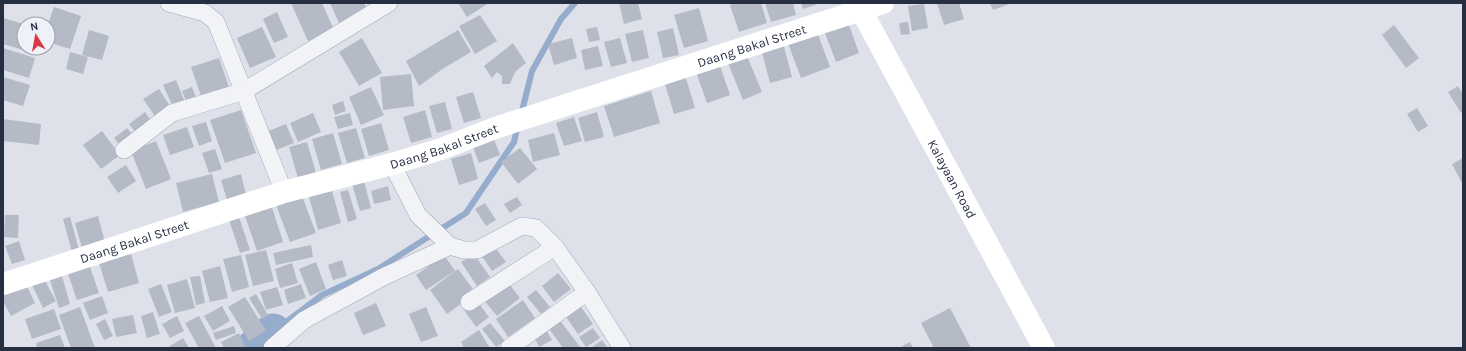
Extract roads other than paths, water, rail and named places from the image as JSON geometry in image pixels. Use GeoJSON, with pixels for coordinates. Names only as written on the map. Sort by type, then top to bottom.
{"type":"FeatureCollection","features":[{"type":"Feature","properties":{"kind":"street"},"geometry":{"type":"LineString","coordinates":[[168,3],[205,13],[216,22],[244,91],[264,146],[284,192]]}},
{"type":"Feature","properties":{"kind":"street"},"geometry":{"type":"LineString","coordinates":[[124,150],[172,113],[244,91],[389,3]]}},
{"type":"Feature","properties":{"kind":"street","name":"Daang Bakal Street"},"geometry":{"type":"LineString","coordinates":[[3,284],[284,192],[392,164],[441,149],[495,128],[884,3]]}},
{"type":"Feature","properties":{"kind":"street","name":"Kalayaan Road"},"geometry":{"type":"LineString","coordinates":[[862,10],[1044,348]]}},
{"type":"Feature","properties":{"kind":"street"},"geometry":{"type":"LineString","coordinates":[[392,164],[418,215],[448,244],[464,250],[477,250],[522,226],[536,228],[555,247],[587,292],[619,347]]}},
{"type":"Feature","properties":{"kind":"street"},"geometry":{"type":"LineString","coordinates":[[272,348],[304,320],[448,244]]}},
{"type":"Feature","properties":{"kind":"street"},"geometry":{"type":"LineString","coordinates":[[469,302],[555,247]]}},
{"type":"Feature","properties":{"kind":"street"},"geometry":{"type":"LineString","coordinates":[[508,348],[587,292]]}},
{"type":"Feature","properties":{"kind":"waterway"},"geometry":{"type":"LineString","coordinates":[[521,115],[532,71],[561,19],[575,3]]}},
{"type":"Feature","properties":{"kind":"waterway"},"geometry":{"type":"LineString","coordinates":[[273,332],[322,295],[378,269],[466,213],[514,142],[518,125]]}},
{"type":"Feature","properties":{"kind":"waterway"},"geometry":{"type":"LineString","coordinates":[[254,348],[273,332]]}}]}
